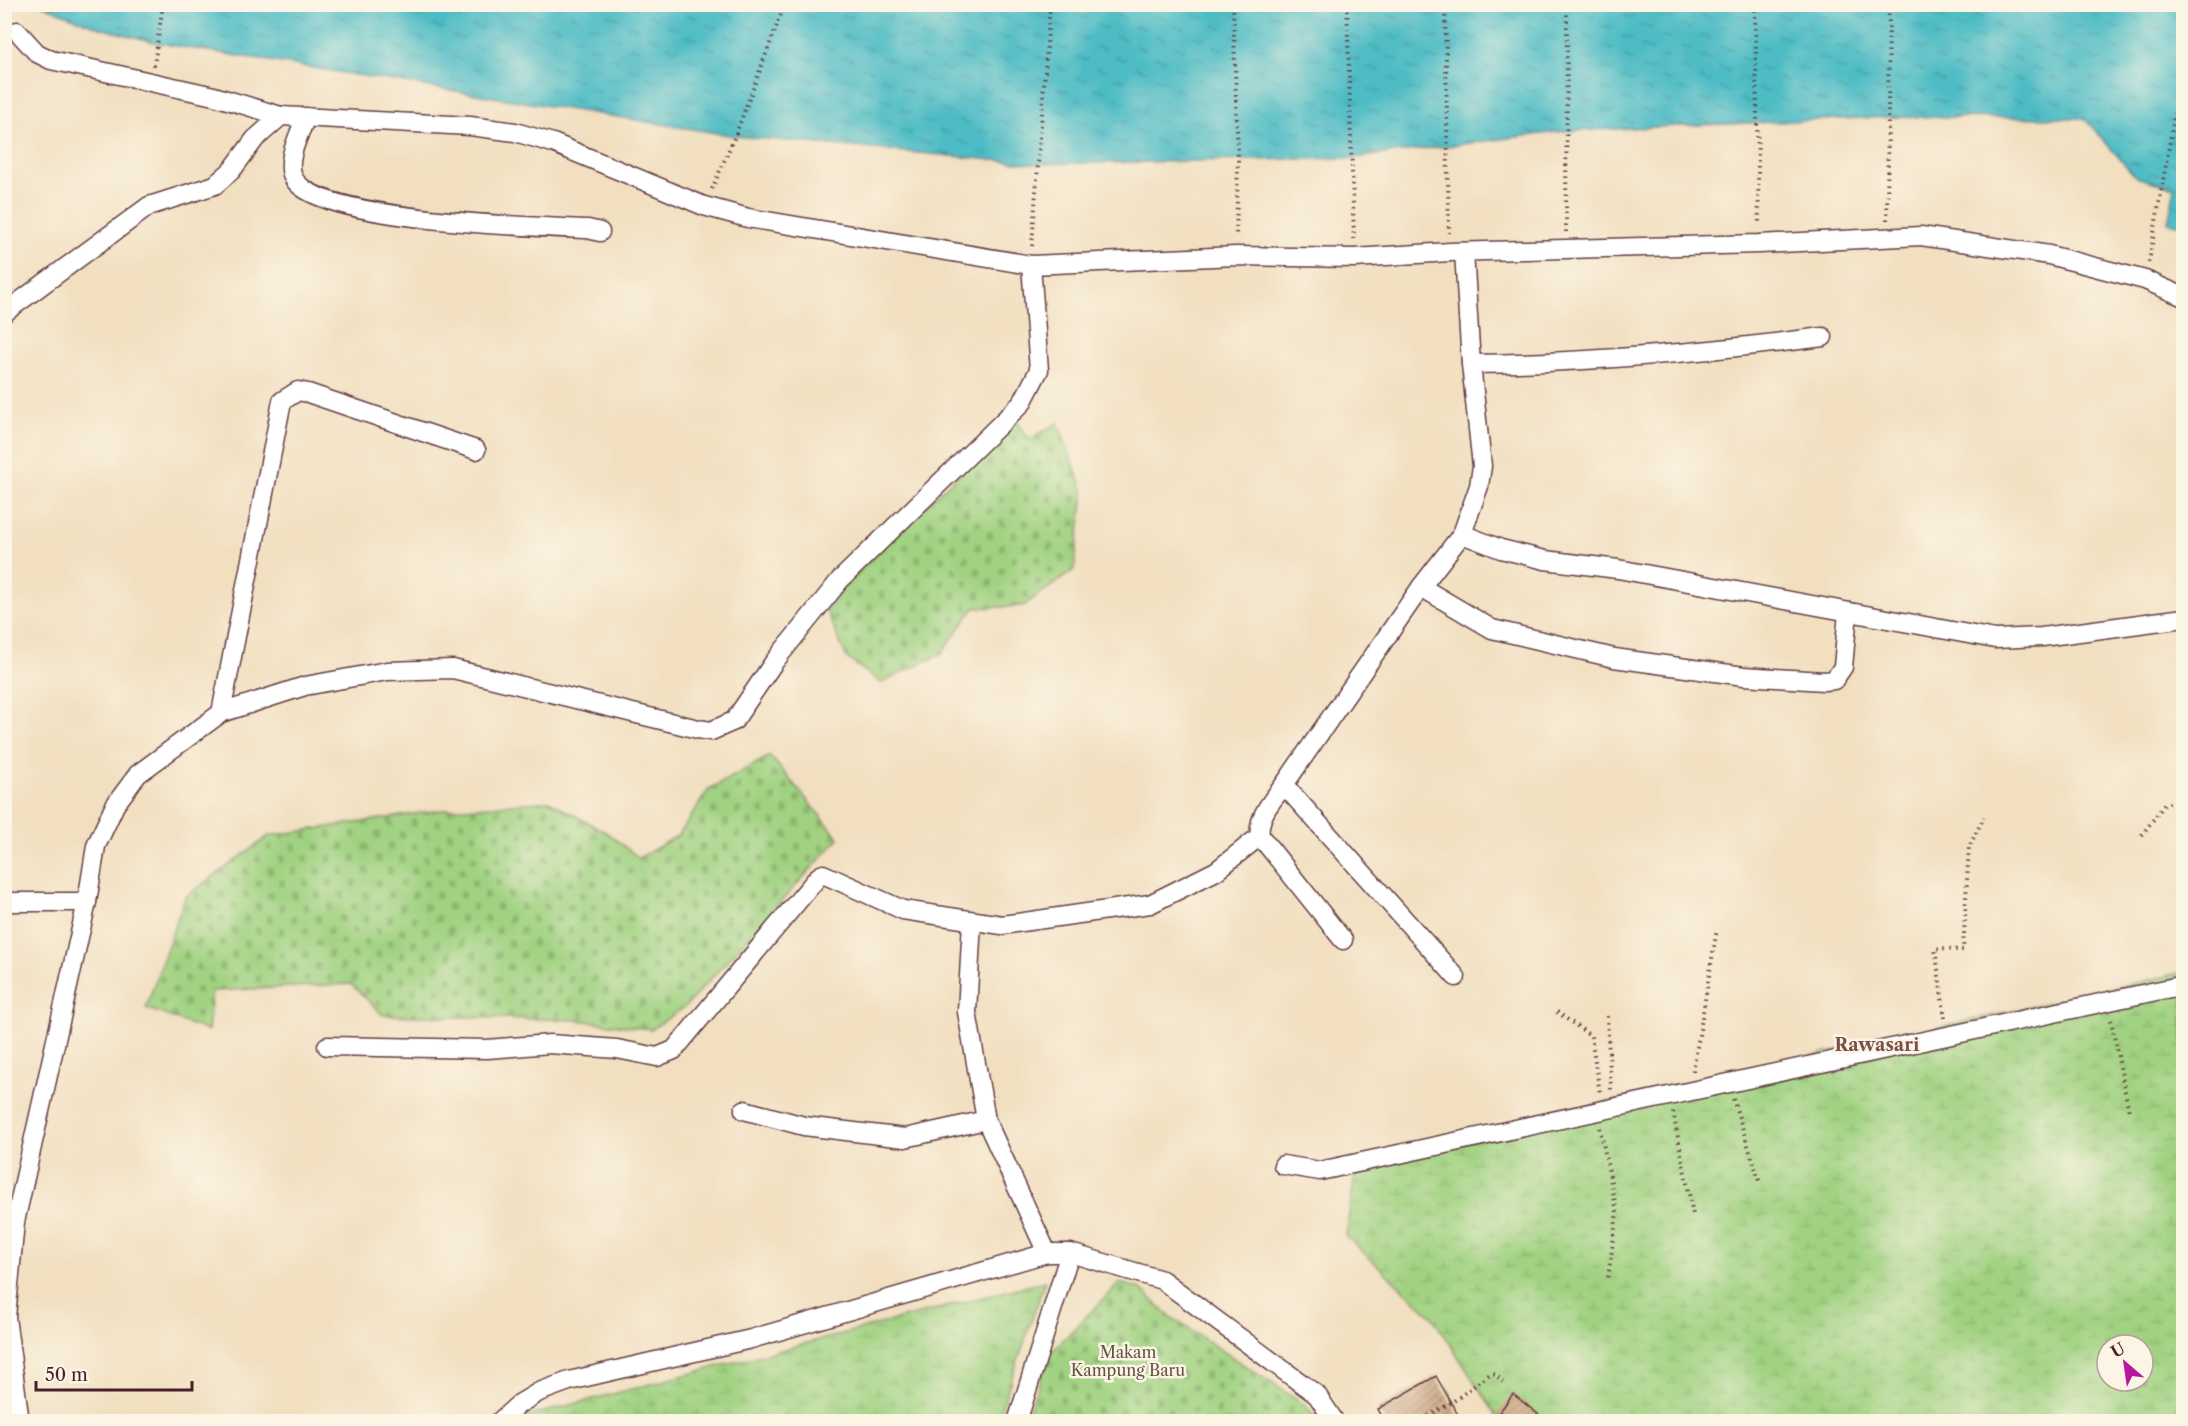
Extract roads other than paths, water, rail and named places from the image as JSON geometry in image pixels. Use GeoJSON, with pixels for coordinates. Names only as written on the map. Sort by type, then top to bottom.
{"type":"FeatureCollection","features":[{"type":"Feature","properties":{"kind":"street"},"geometry":{"type":"LineString","coordinates":[[17,31],[37,53],[51,60],[152,81],[281,116],[470,126],[515,132],[553,144],[704,206],[748,218],[1031,265],[1236,256],[1354,258],[1457,252],[1759,244],[1921,236],[2049,255],[2145,280],[2184,297]]}},
{"type":"Feature","properties":{"kind":"street"},"geometry":{"type":"LineString","coordinates":[[4,313],[149,206],[215,185],[232,170],[255,139],[281,116]]}},
{"type":"Feature","properties":{"kind":"street"},"geometry":{"type":"LineString","coordinates":[[306,117],[292,154],[292,176],[302,190],[321,198],[350,207],[478,224],[588,229],[600,232]]}},
{"type":"Feature","properties":{"kind":"street"},"geometry":{"type":"LineString","coordinates":[[1343,940],[1260,836],[1262,817],[1421,587],[1462,534],[1479,486],[1482,466],[1457,252]]}},
{"type":"Feature","properties":{"kind":"street"},"geometry":{"type":"LineString","coordinates":[[20,1422],[6,1317],[15,1222],[87,902],[96,846],[115,804],[138,774],[221,713],[305,686],[387,671],[453,669],[698,729],[711,730],[734,721],[774,662],[840,580],[1022,403],[1039,370],[1031,265]]}},
{"type":"Feature","properties":{"kind":"street"},"geometry":{"type":"LineString","coordinates":[[1470,364],[1553,363],[1704,353],[1824,337]]}},
{"type":"Feature","properties":{"kind":"street"},"geometry":{"type":"LineString","coordinates":[[221,713],[282,401],[298,391],[308,393],[476,450]]}},
{"type":"Feature","properties":{"kind":"street"},"geometry":{"type":"LineString","coordinates":[[1462,534],[1501,549],[1545,560],[1618,569],[1995,639],[2042,637],[2184,618]]}},
{"type":"Feature","properties":{"kind":"street"},"geometry":{"type":"LineString","coordinates":[[1421,587],[1492,629],[1614,658],[1744,676],[1824,681],[1834,680],[1844,667],[1848,612]]}},
{"type":"Feature","properties":{"kind":"street"},"geometry":{"type":"LineString","coordinates":[[1284,784],[1456,977]]}},
{"type":"Feature","properties":{"kind":"street"},"geometry":{"type":"LineString","coordinates":[[327,1046],[487,1049],[550,1044],[617,1049],[657,1057],[674,1050],[818,877],[823,874],[903,910],[1002,925],[1150,903],[1216,872],[1260,836]]}},
{"type":"Feature","properties":{"kind":"street"},"geometry":{"type":"LineString","coordinates":[[4,902],[87,902]]}},
{"type":"Feature","properties":{"kind":"street"},"geometry":{"type":"LineString","coordinates":[[972,921],[968,1012],[986,1120],[1047,1253]]}},
{"type":"Feature","properties":{"kind":"street"},"geometry":{"type":"LineString","coordinates":[[1283,1165],[1320,1171],[2184,985]]}},
{"type":"Feature","properties":{"kind":"street"},"geometry":{"type":"LineString","coordinates":[[744,1110],[804,1126],[905,1138],[986,1120]]}},
{"type":"Feature","properties":{"kind":"street"},"geometry":{"type":"LineString","coordinates":[[499,1422],[519,1404],[539,1392],[569,1381],[751,1340],[1047,1253],[1070,1253],[1162,1280],[1317,1395],[1335,1422]]}},
{"type":"Feature","properties":{"kind":"street"},"geometry":{"type":"LineString","coordinates":[[1017,1422],[1070,1253]]}},
{"type":"Feature","properties":{"kind":"water"},"geometry":{"type":"Polygon","coordinates":[[[41,5],[2183,5],[2183,225],[2168,222],[2175,188],[2136,177],[2084,118],[1890,117],[1565,131],[1353,158],[1037,164],[735,136],[158,43],[100,28],[41,5]]]}},
{"type":"Feature","properties":{"kind":"district","name":"Rawasari"},"geometry":{"type":"Point","coordinates":[1877,1045]}},
{"type":"Feature","properties":{"kind":"park label","name":"Makam Kampung Baru"},"geometry":{"type":"Point","coordinates":[1128,1361]}}]}
